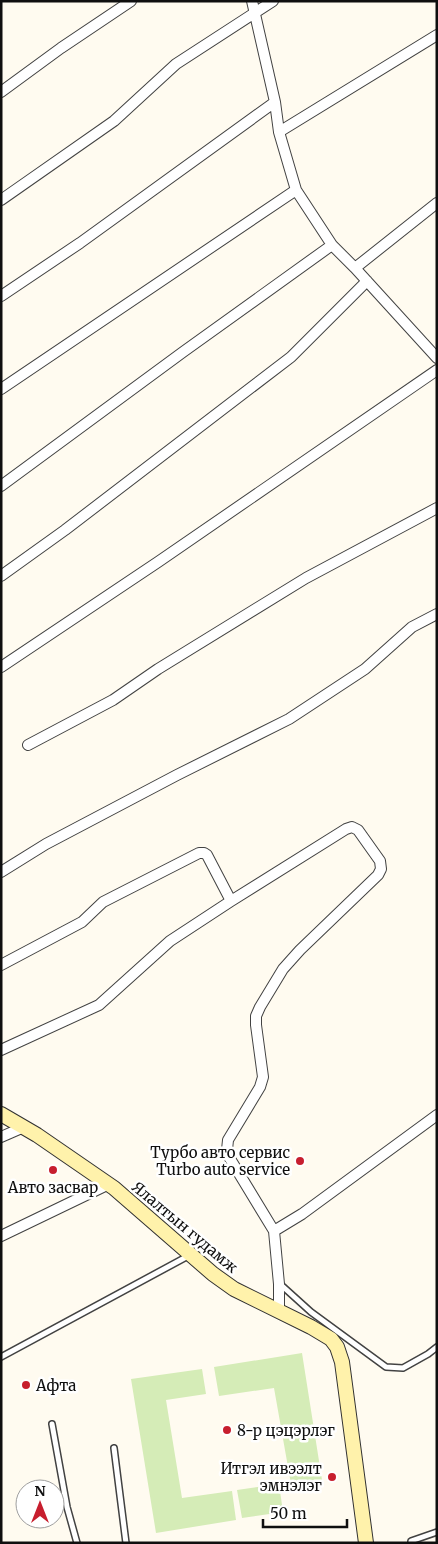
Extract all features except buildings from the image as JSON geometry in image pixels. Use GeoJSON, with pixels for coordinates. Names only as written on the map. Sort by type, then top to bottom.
{"type":"FeatureCollection","features":[{"type":"Feature","properties":{"kind":"street"},"geometry":{"type":"LineString","coordinates":[[1,92],[61,48],[131,1]]}},
{"type":"Feature","properties":{"kind":"street"},"geometry":{"type":"LineString","coordinates":[[252,1],[275,102],[279,132],[296,190],[332,245],[437,358]]}},
{"type":"Feature","properties":{"kind":"street"},"geometry":{"type":"LineString","coordinates":[[1,200],[114,121],[176,64],[273,1]]}},
{"type":"Feature","properties":{"kind":"street"},"geometry":{"type":"LineString","coordinates":[[279,132],[437,35]]}},
{"type":"Feature","properties":{"kind":"street"},"geometry":{"type":"LineString","coordinates":[[1,296],[80,243],[275,102]]}},
{"type":"Feature","properties":{"kind":"street"},"geometry":{"type":"LineString","coordinates":[[1,389],[296,190]]}},
{"type":"Feature","properties":{"kind":"street"},"geometry":{"type":"LineString","coordinates":[[355,268],[437,204]]}},
{"type":"Feature","properties":{"kind":"street"},"geometry":{"type":"LineString","coordinates":[[1,486],[332,245]]}},
{"type":"Feature","properties":{"kind":"street"},"geometry":{"type":"LineString","coordinates":[[1,576],[73,524],[291,357],[367,281]]}},
{"type":"Feature","properties":{"kind":"street"},"geometry":{"type":"LineString","coordinates":[[1,667],[158,562],[437,370]]}},
{"type":"Feature","properties":{"kind":"street"},"geometry":{"type":"LineString","coordinates":[[28,745],[113,700],[158,669],[306,578],[437,508]]}},
{"type":"Feature","properties":{"kind":"street"},"geometry":{"type":"LineString","coordinates":[[1,872],[46,844],[177,774],[289,720],[365,669],[412,627],[437,614]]}},
{"type":"Feature","properties":{"kind":"street"},"geometry":{"type":"LineString","coordinates":[[1,1050],[99,1005],[170,941],[346,829],[352,827],[358,830],[380,861],[381,868],[378,875],[300,950],[284,968],[260,1007],[256,1016],[256,1025],[263,1077],[260,1088],[228,1140],[227,1150],[229,1158],[274,1230],[280,1284],[279,1312]]}},
{"type":"Feature","properties":{"kind":"street"},"geometry":{"type":"LineString","coordinates":[[1,965],[82,922],[103,902],[199,853],[207,855],[231,901]]}},
{"type":"Feature","properties":{"kind":"street","name":"Ялалтын гудамж"},"geometry":{"type":"LineString","coordinates":[[1,1114],[24,1127],[109,1184],[213,1274],[234,1289],[331,1339],[337,1347],[342,1362],[366,1543]]}},
{"type":"Feature","properties":{"kind":"street"},"geometry":{"type":"LineString","coordinates":[[274,1230],[302,1214],[437,1115]]}},
{"type":"Feature","properties":{"kind":"street"},"geometry":{"type":"LineString","coordinates":[[1,1136],[24,1127]]}},
{"type":"Feature","properties":{"kind":"street"},"geometry":{"type":"LineString","coordinates":[[1,1236],[109,1184]]}},
{"type":"Feature","properties":{"kind":"lane"},"geometry":{"type":"LineString","coordinates":[[1,1357],[190,1254]]}},
{"type":"Feature","properties":{"kind":"lane"},"geometry":{"type":"LineString","coordinates":[[280,1284],[311,1312],[386,1367],[403,1368],[437,1347]]}},
{"type":"Feature","properties":{"kind":"lane"},"geometry":{"type":"LineString","coordinates":[[52,1424],[67,1507],[77,1543]]}},
{"type":"Feature","properties":{"kind":"lane"},"geometry":{"type":"LineString","coordinates":[[114,1448],[126,1543]]}},
{"type":"Feature","properties":{"kind":"lane"},"geometry":{"type":"LineString","coordinates":[[411,1543],[411,1541],[437,1532]]}},
{"type":"Feature","properties":{"kind":"green space"},"geometry":{"type":"Polygon","coordinates":[[[302,1353],[322,1480],[291,1484],[274,1388],[219,1396],[214,1367],[302,1353]]]}},
{"type":"Feature","properties":{"kind":"green space"},"geometry":{"type":"Polygon","coordinates":[[[202,1369],[206,1394],[166,1400],[182,1498],[232,1491],[236,1520],[156,1533],[131,1379],[202,1369]]]}},
{"type":"Feature","properties":{"kind":"green space"},"geometry":{"type":"Polygon","coordinates":[[[279,1484],[283,1512],[242,1518],[237,1490],[279,1484]]]}},
{"type":"Feature","properties":{"kind":"place","name":"Турбо авто сервис Turbo auto service"},"geometry":{"type":"Point","coordinates":[300,1161]}},
{"type":"Feature","properties":{"kind":"place","name":"Авто засвар"},"geometry":{"type":"Point","coordinates":[53,1170]}},
{"type":"Feature","properties":{"kind":"place","name":"Афта"},"geometry":{"type":"Point","coordinates":[26,1385]}},
{"type":"Feature","properties":{"kind":"place","name":"8-р цэцэрлэг"},"geometry":{"type":"Point","coordinates":[227,1430]}},
{"type":"Feature","properties":{"kind":"place","name":"Итгэл ивээлт эмнэлэг"},"geometry":{"type":"Point","coordinates":[332,1477]}}]}
